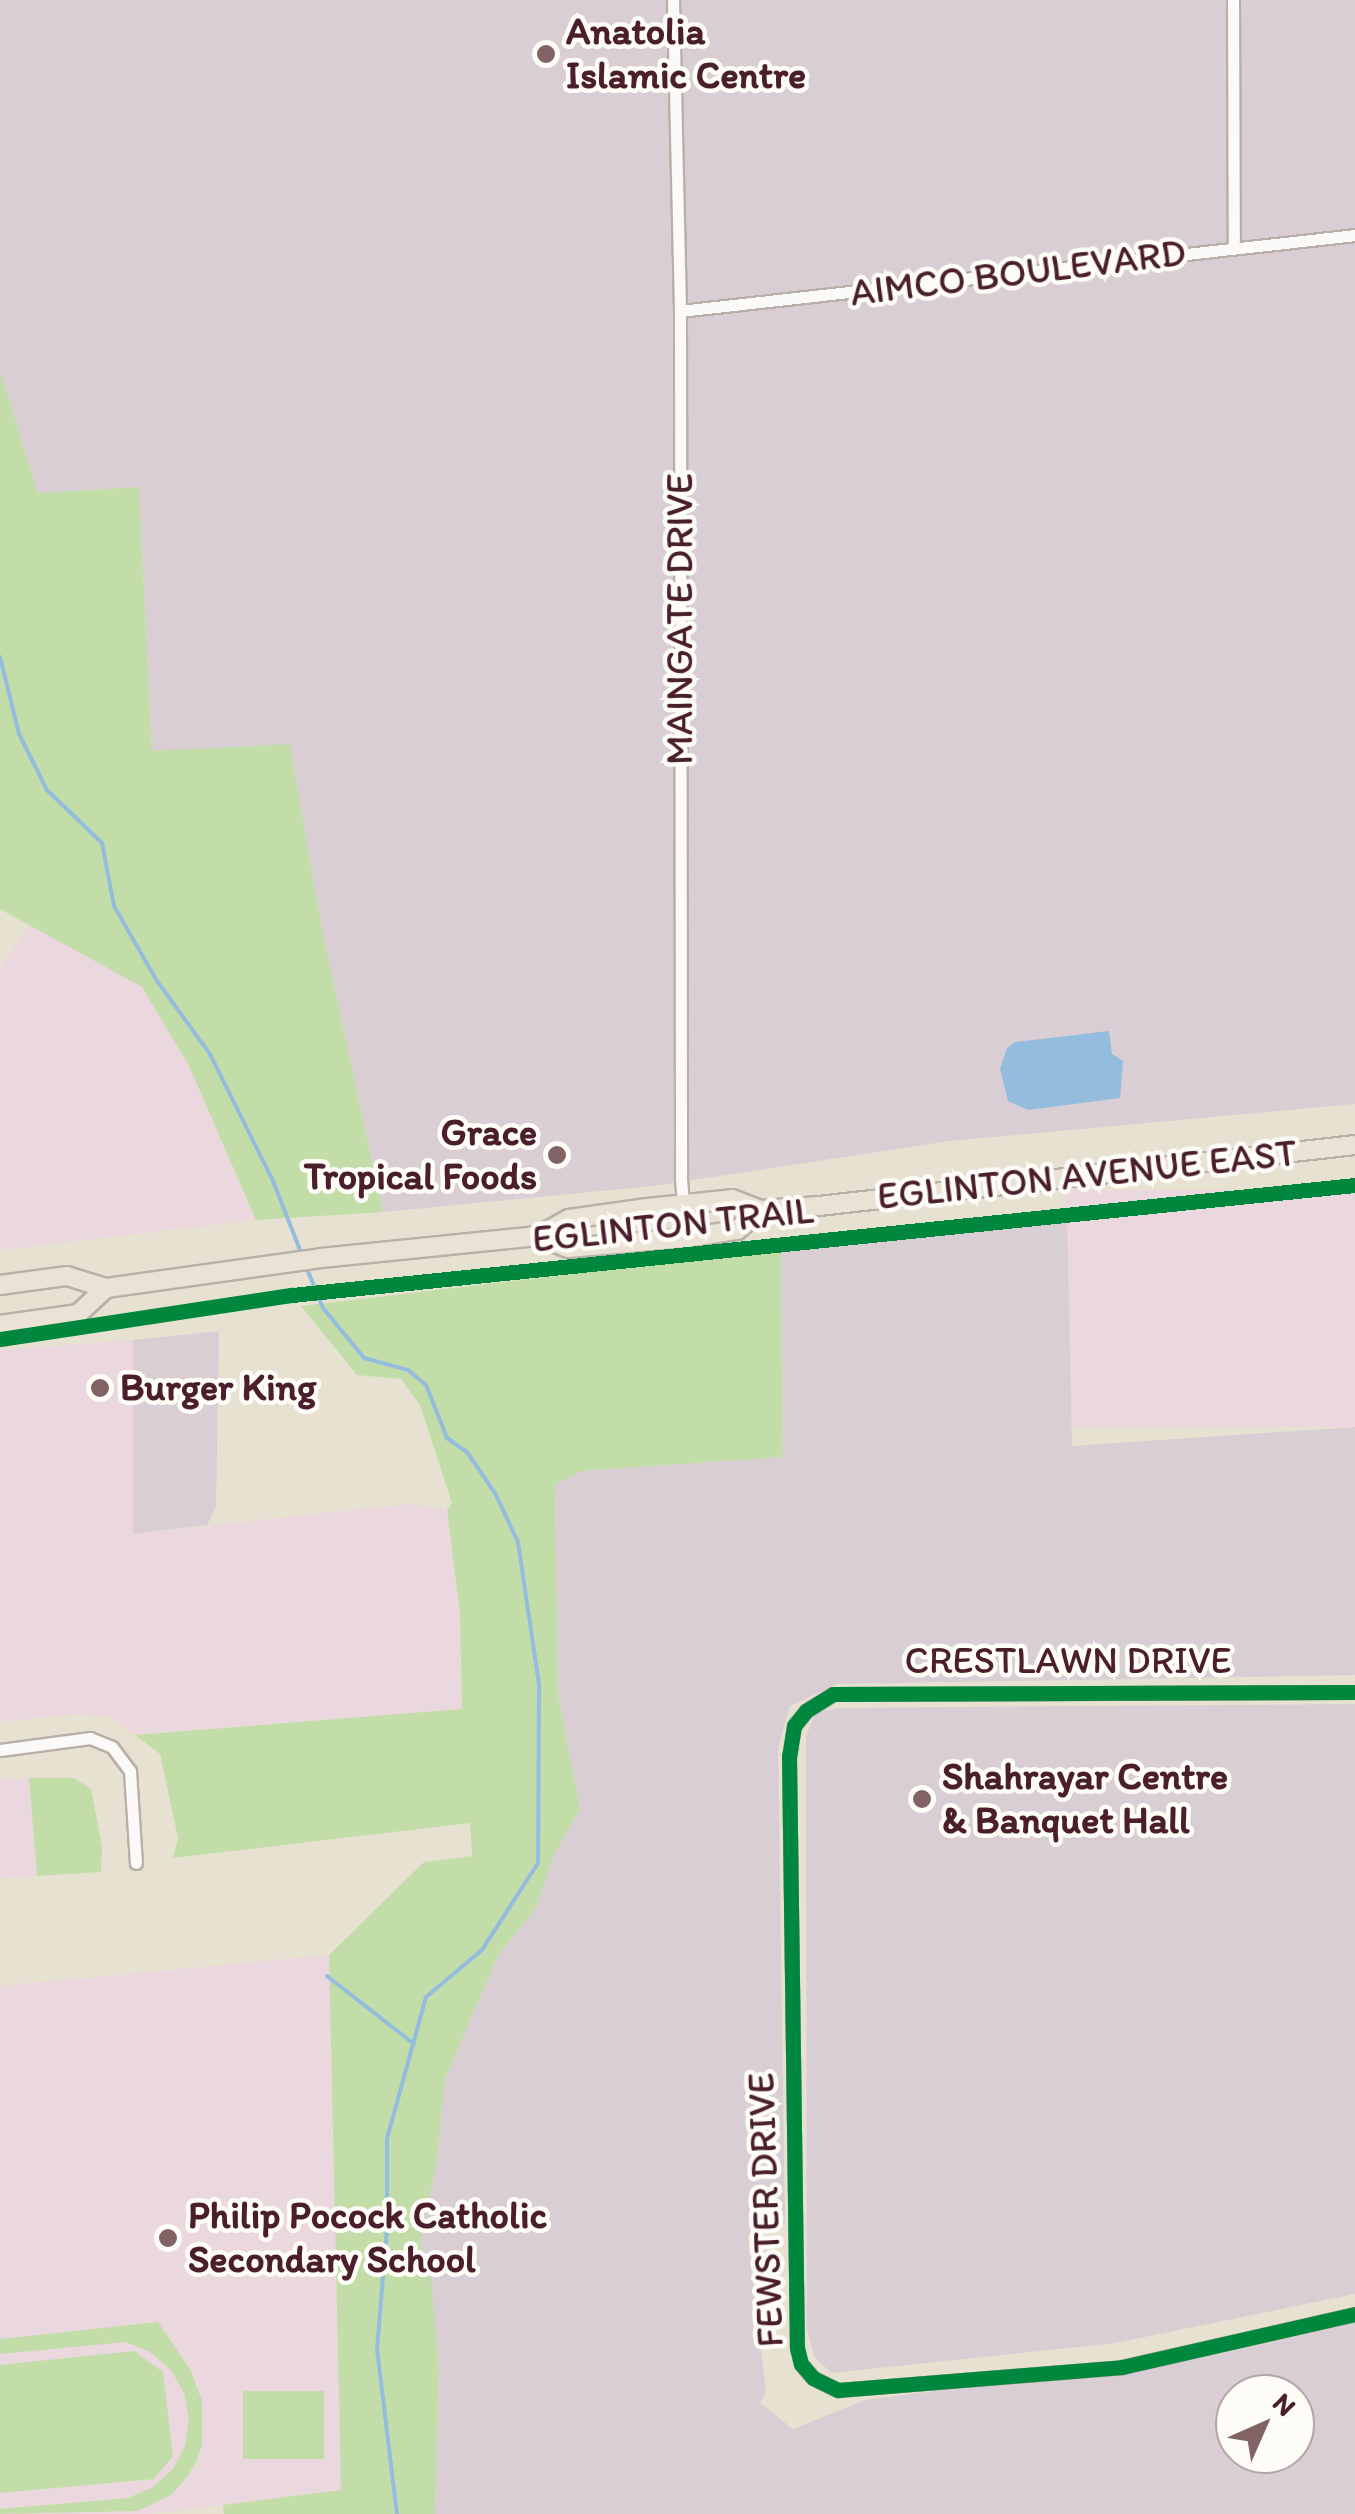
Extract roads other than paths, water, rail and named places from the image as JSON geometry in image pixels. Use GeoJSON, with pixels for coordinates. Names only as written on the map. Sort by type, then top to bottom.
{"type":"FeatureCollection","features":[{"type":"Feature","properties":{"kind":"main road","name":"EGLINTON AVENUE EAST"},"geometry":{"type":"LineString","coordinates":[[0,1285],[66,1276],[106,1288],[320,1258],[538,1236],[569,1219],[732,1200],[761,1210],[1354,1146]]}},
{"type":"Feature","properties":{"kind":"main road","name":"EGLINTON AVENUE EAST"},"geometry":{"type":"LineString","coordinates":[[538,1236],[568,1248],[686,1238],[737,1230],[761,1210]]}},
{"type":"Feature","properties":{"kind":"main road","name":"EGLINTON AVENUE EAST"},"geometry":{"type":"LineString","coordinates":[[0,1325],[78,1314],[106,1288]]}},
{"type":"Feature","properties":{"kind":"street","name":"MAINGATE DRIVE"},"geometry":{"type":"LineString","coordinates":[[673,0],[680,311],[686,1238]]}},
{"type":"Feature","properties":{"kind":"street"},"geometry":{"type":"LineString","coordinates":[[1232,0],[1234,246]]}},
{"type":"Feature","properties":{"kind":"street","name":"AIMCO BOULEVARD"},"geometry":{"type":"LineString","coordinates":[[680,311],[1042,274],[1234,246],[1355,235]]}},
{"type":"Feature","properties":{"kind":"street","name":"CRESTLAWN DRIVE"},"geometry":{"type":"LineString","coordinates":[[794,1726],[806,1711],[833,1694],[1355,1692]]}},
{"type":"Feature","properties":{"kind":"street","name":"FEWSTER DRIVE"},"geometry":{"type":"LineString","coordinates":[[794,1726],[789,1756],[797,2348],[801,2364],[814,2378],[838,2390],[1122,2367],[1355,2314]]}},
{"type":"Feature","properties":{"kind":"street"},"geometry":{"type":"LineString","coordinates":[[0,1750],[90,1738],[112,1747],[130,1771],[136,1863]]}},
{"type":"Feature","properties":{"kind":"water"},"geometry":{"type":"Polygon","coordinates":[[[1109,1031],[1112,1054],[1123,1061],[1120,1098],[1028,1110],[1008,1101],[1000,1069],[1007,1048],[1015,1042],[1109,1031]]]}},
{"type":"Feature","properties":{"kind":"waterway"},"geometry":{"type":"LineString","coordinates":[[0,657],[19,734],[47,790],[102,843],[114,906],[157,981],[210,1054],[273,1181],[302,1255]]}},
{"type":"Feature","properties":{"kind":"waterway"},"geometry":{"type":"LineString","coordinates":[[305,1264],[323,1308],[364,1358],[408,1370],[426,1385],[447,1438],[467,1452],[495,1493],[518,1542],[539,1684],[538,1863],[482,1950],[426,1997],[387,2139],[387,2228],[377,2349],[397,2514]]}},
{"type":"Feature","properties":{"kind":"waterway"},"geometry":{"type":"LineString","coordinates":[[327,1976],[414,2044]]}},
{"type":"Feature","properties":{"kind":"place","name":"Anatolia Islamic Centre"},"geometry":{"type":"Point","coordinates":[546,54]}},
{"type":"Feature","properties":{"kind":"place","name":"Grace Tropical Foods"},"geometry":{"type":"Point","coordinates":[557,1155]}},
{"type":"Feature","properties":{"kind":"place","name":"Burger King"},"geometry":{"type":"Point","coordinates":[100,1388]}},
{"type":"Feature","properties":{"kind":"place","name":"Shahrayar Centre & Banquet Hall"},"geometry":{"type":"Point","coordinates":[922,1799]}},
{"type":"Feature","properties":{"kind":"place","name":"Philip Pocock Catholic Secondary School"},"geometry":{"type":"Point","coordinates":[168,2238]}}]}
